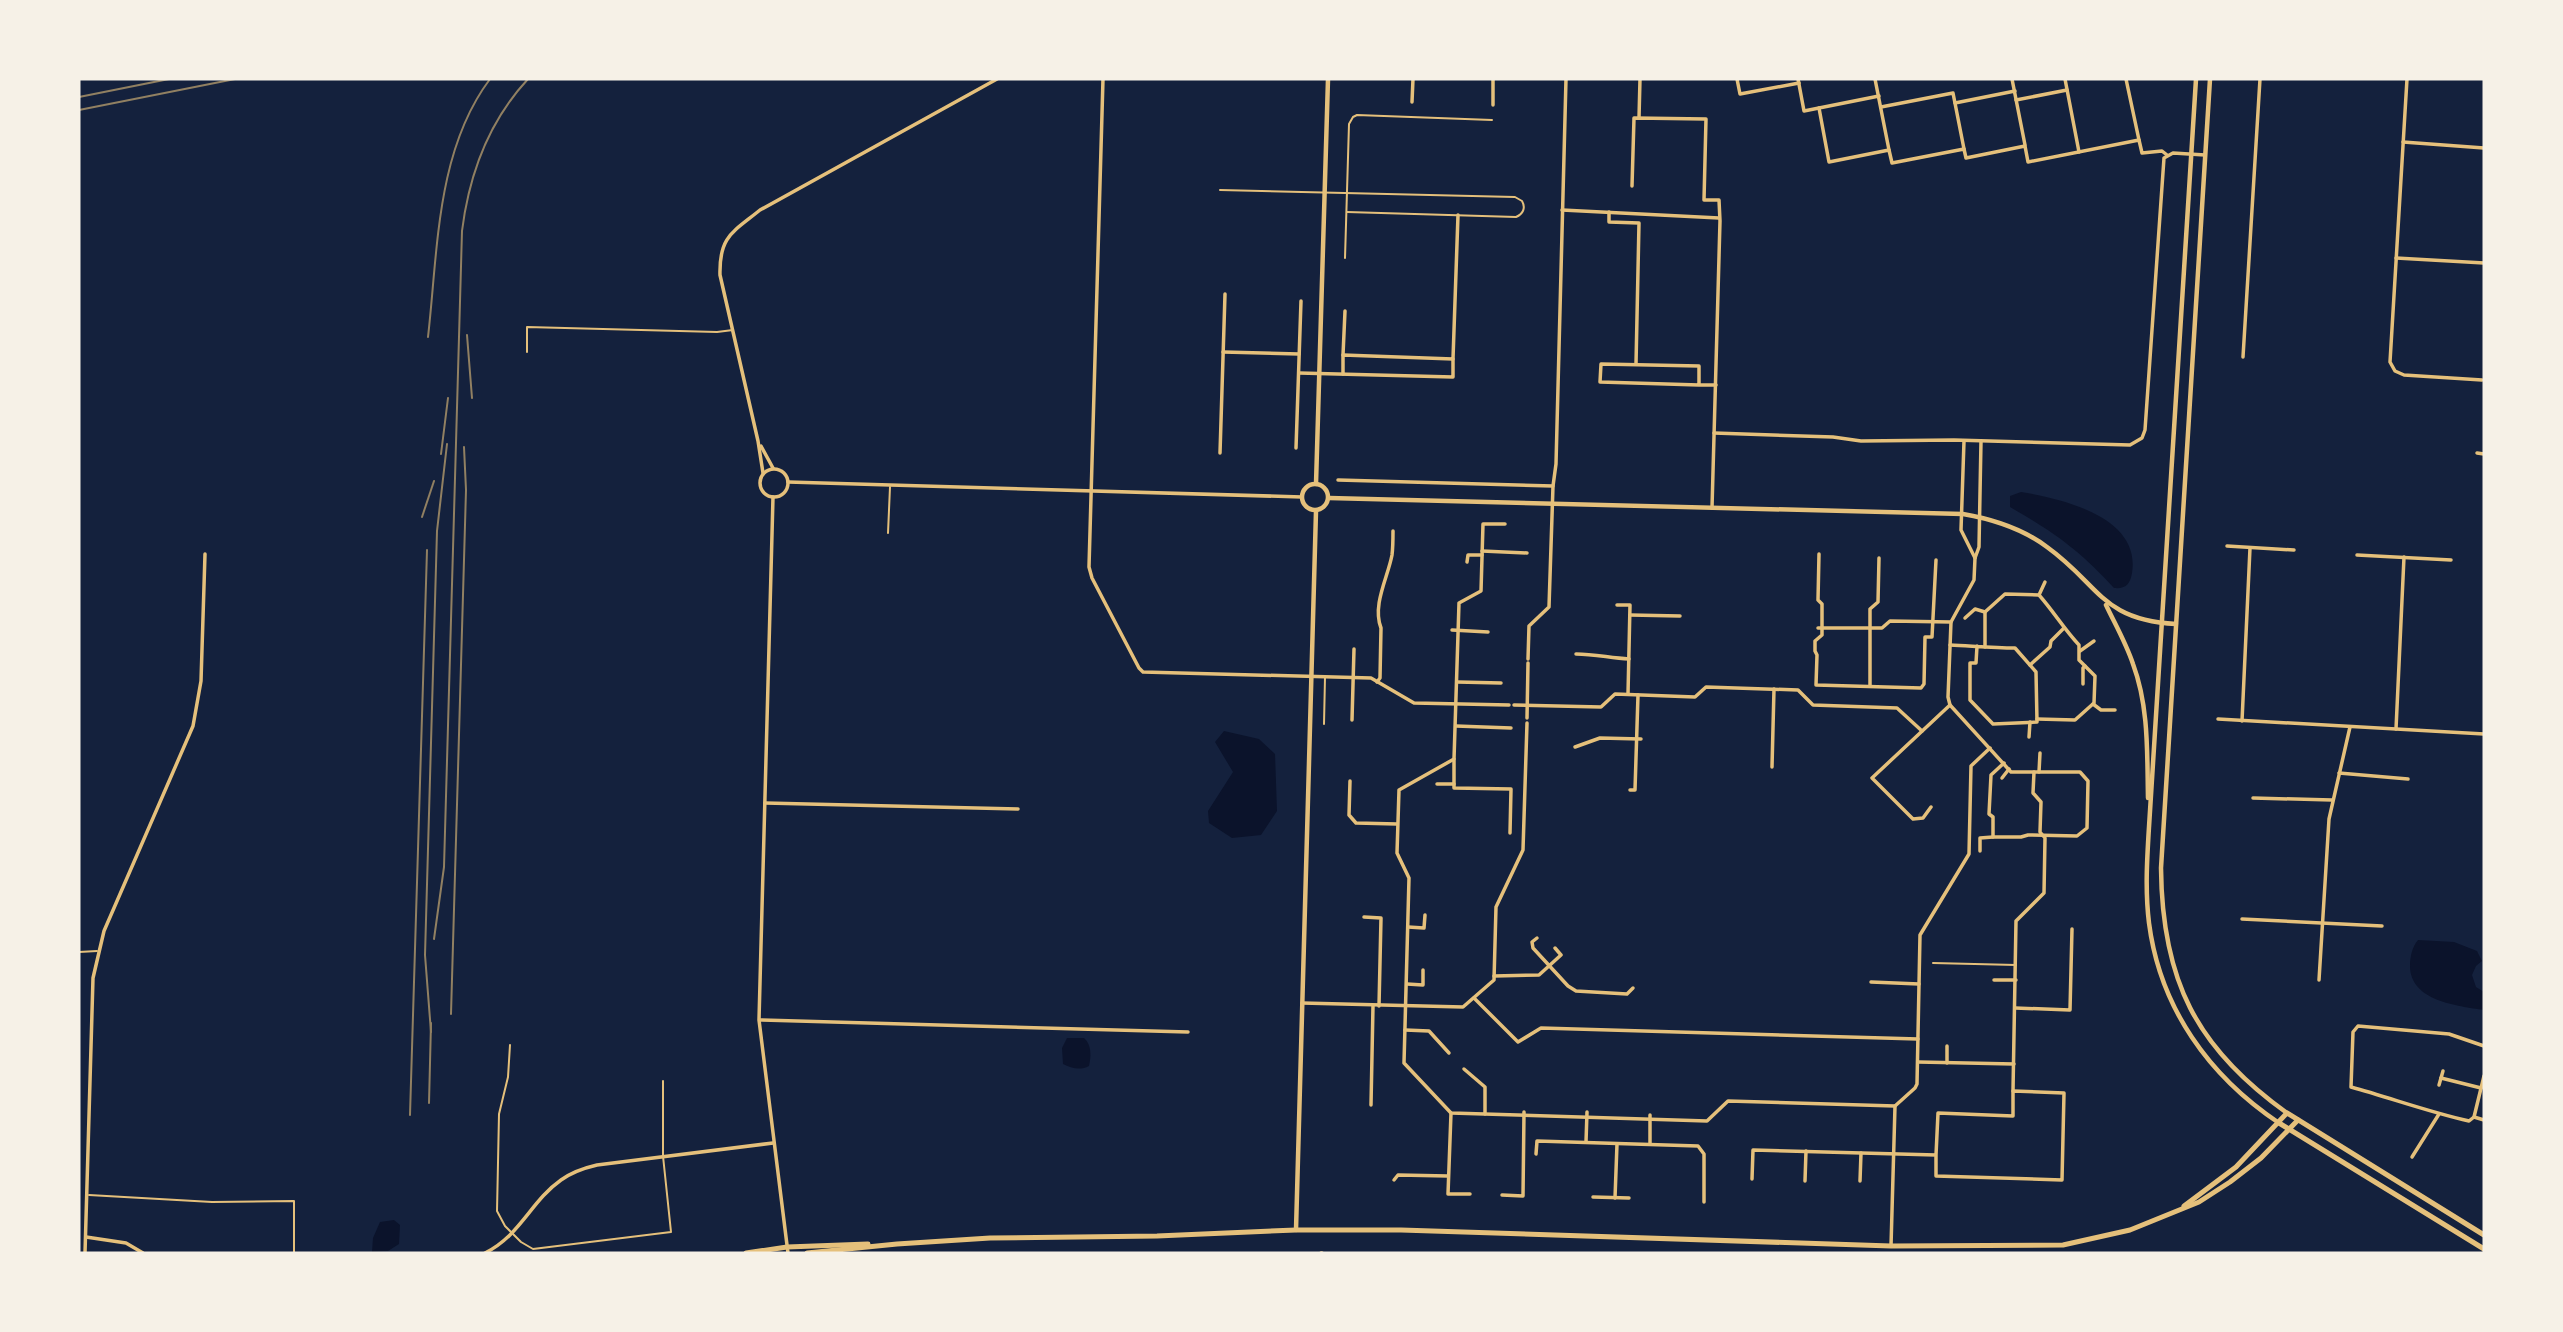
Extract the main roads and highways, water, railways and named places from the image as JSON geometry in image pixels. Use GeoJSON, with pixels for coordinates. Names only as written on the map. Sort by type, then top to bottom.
{"type":"FeatureCollection","features":[{"type":"Feature","properties":{"kind":"main road"},"geometry":{"type":"LineString","coordinates":[[2181,1209],[2236,1167],[2287,1113],[2484,1235]]}},
{"type":"Feature","properties":{"kind":"main road"},"geometry":{"type":"LineString","coordinates":[[807,1253],[990,1238],[1157,1236],[1296,1230],[1401,1230],[1891,1246],[2063,1245],[2130,1230],[2199,1202],[2267,1153],[2298,1120]]}},
{"type":"Feature","properties":{"kind":"main road"},"geometry":{"type":"LineString","coordinates":[[2279,1123],[2484,1249]]}},
{"type":"Feature","properties":{"kind":"main road"},"geometry":{"type":"LineString","coordinates":[[746,1253],[835,1244],[897,1244]]}},
{"type":"Feature","properties":{"kind":"water"},"geometry":{"type":"Polygon","coordinates":[[[2021,492],[2077,506],[2112,525],[2124,538],[2132,554],[2130,581],[2124,587],[2114,588],[2066,543],[2010,507],[2010,496],[2021,492]]]}},
{"type":"Feature","properties":{"kind":"water"},"geometry":{"type":"Polygon","coordinates":[[[1224,731],[1259,739],[1275,754],[1277,811],[1261,835],[1232,838],[1209,823],[1208,811],[1233,772],[1215,742],[1224,731]]]}},
{"type":"Feature","properties":{"kind":"water"},"geometry":{"type":"Polygon","coordinates":[[[2418,940],[2454,942],[2477,951],[2482,961],[2472,975],[2476,987],[2484,992],[2484,1010],[2437,1000],[2418,987],[2412,978],[2410,966],[2412,952],[2418,940]]]}},
{"type":"Feature","properties":{"kind":"water"},"geometry":{"type":"Polygon","coordinates":[[[1067,1038],[1084,1038],[1087,1041],[1090,1051],[1089,1066],[1076,1068],[1063,1064],[1062,1048],[1067,1038]]]}},
{"type":"Feature","properties":{"kind":"water"},"geometry":{"type":"Polygon","coordinates":[[[394,1220],[400,1225],[399,1244],[388,1251],[372,1252],[373,1238],[380,1222],[394,1220]]]}},
{"type":"Feature","properties":{"kind":"railway"},"geometry":{"type":"LineString","coordinates":[[79,97],[169,79]]}},
{"type":"Feature","properties":{"kind":"railway"},"geometry":{"type":"LineString","coordinates":[[79,110],[235,79]]}},
{"type":"Feature","properties":{"kind":"railway"},"geometry":{"type":"LineString","coordinates":[[428,337],[442,202],[449,169],[472,107],[490,79]]}},
{"type":"Feature","properties":{"kind":"railway"},"geometry":{"type":"LineString","coordinates":[[434,939],[444,867],[462,231],[470,190],[483,150],[502,113],[528,79]]}},
{"type":"Feature","properties":{"kind":"railway"},"geometry":{"type":"LineString","coordinates":[[467,335],[472,398]]}},
{"type":"Feature","properties":{"kind":"railway"},"geometry":{"type":"LineString","coordinates":[[441,454],[448,398]]}},
{"type":"Feature","properties":{"kind":"railway"},"geometry":{"type":"LineString","coordinates":[[431,1032],[425,955],[437,531],[447,444]]}},
{"type":"Feature","properties":{"kind":"railway"},"geometry":{"type":"LineString","coordinates":[[451,1014],[466,490],[464,447]]}},
{"type":"Feature","properties":{"kind":"railway"},"geometry":{"type":"LineString","coordinates":[[422,517],[434,481]]}},
{"type":"Feature","properties":{"kind":"railway"},"geometry":{"type":"LineString","coordinates":[[410,1115],[427,550]]}},
{"type":"Feature","properties":{"kind":"railway"},"geometry":{"type":"LineString","coordinates":[[429,1103],[431,1023]]}}]}
